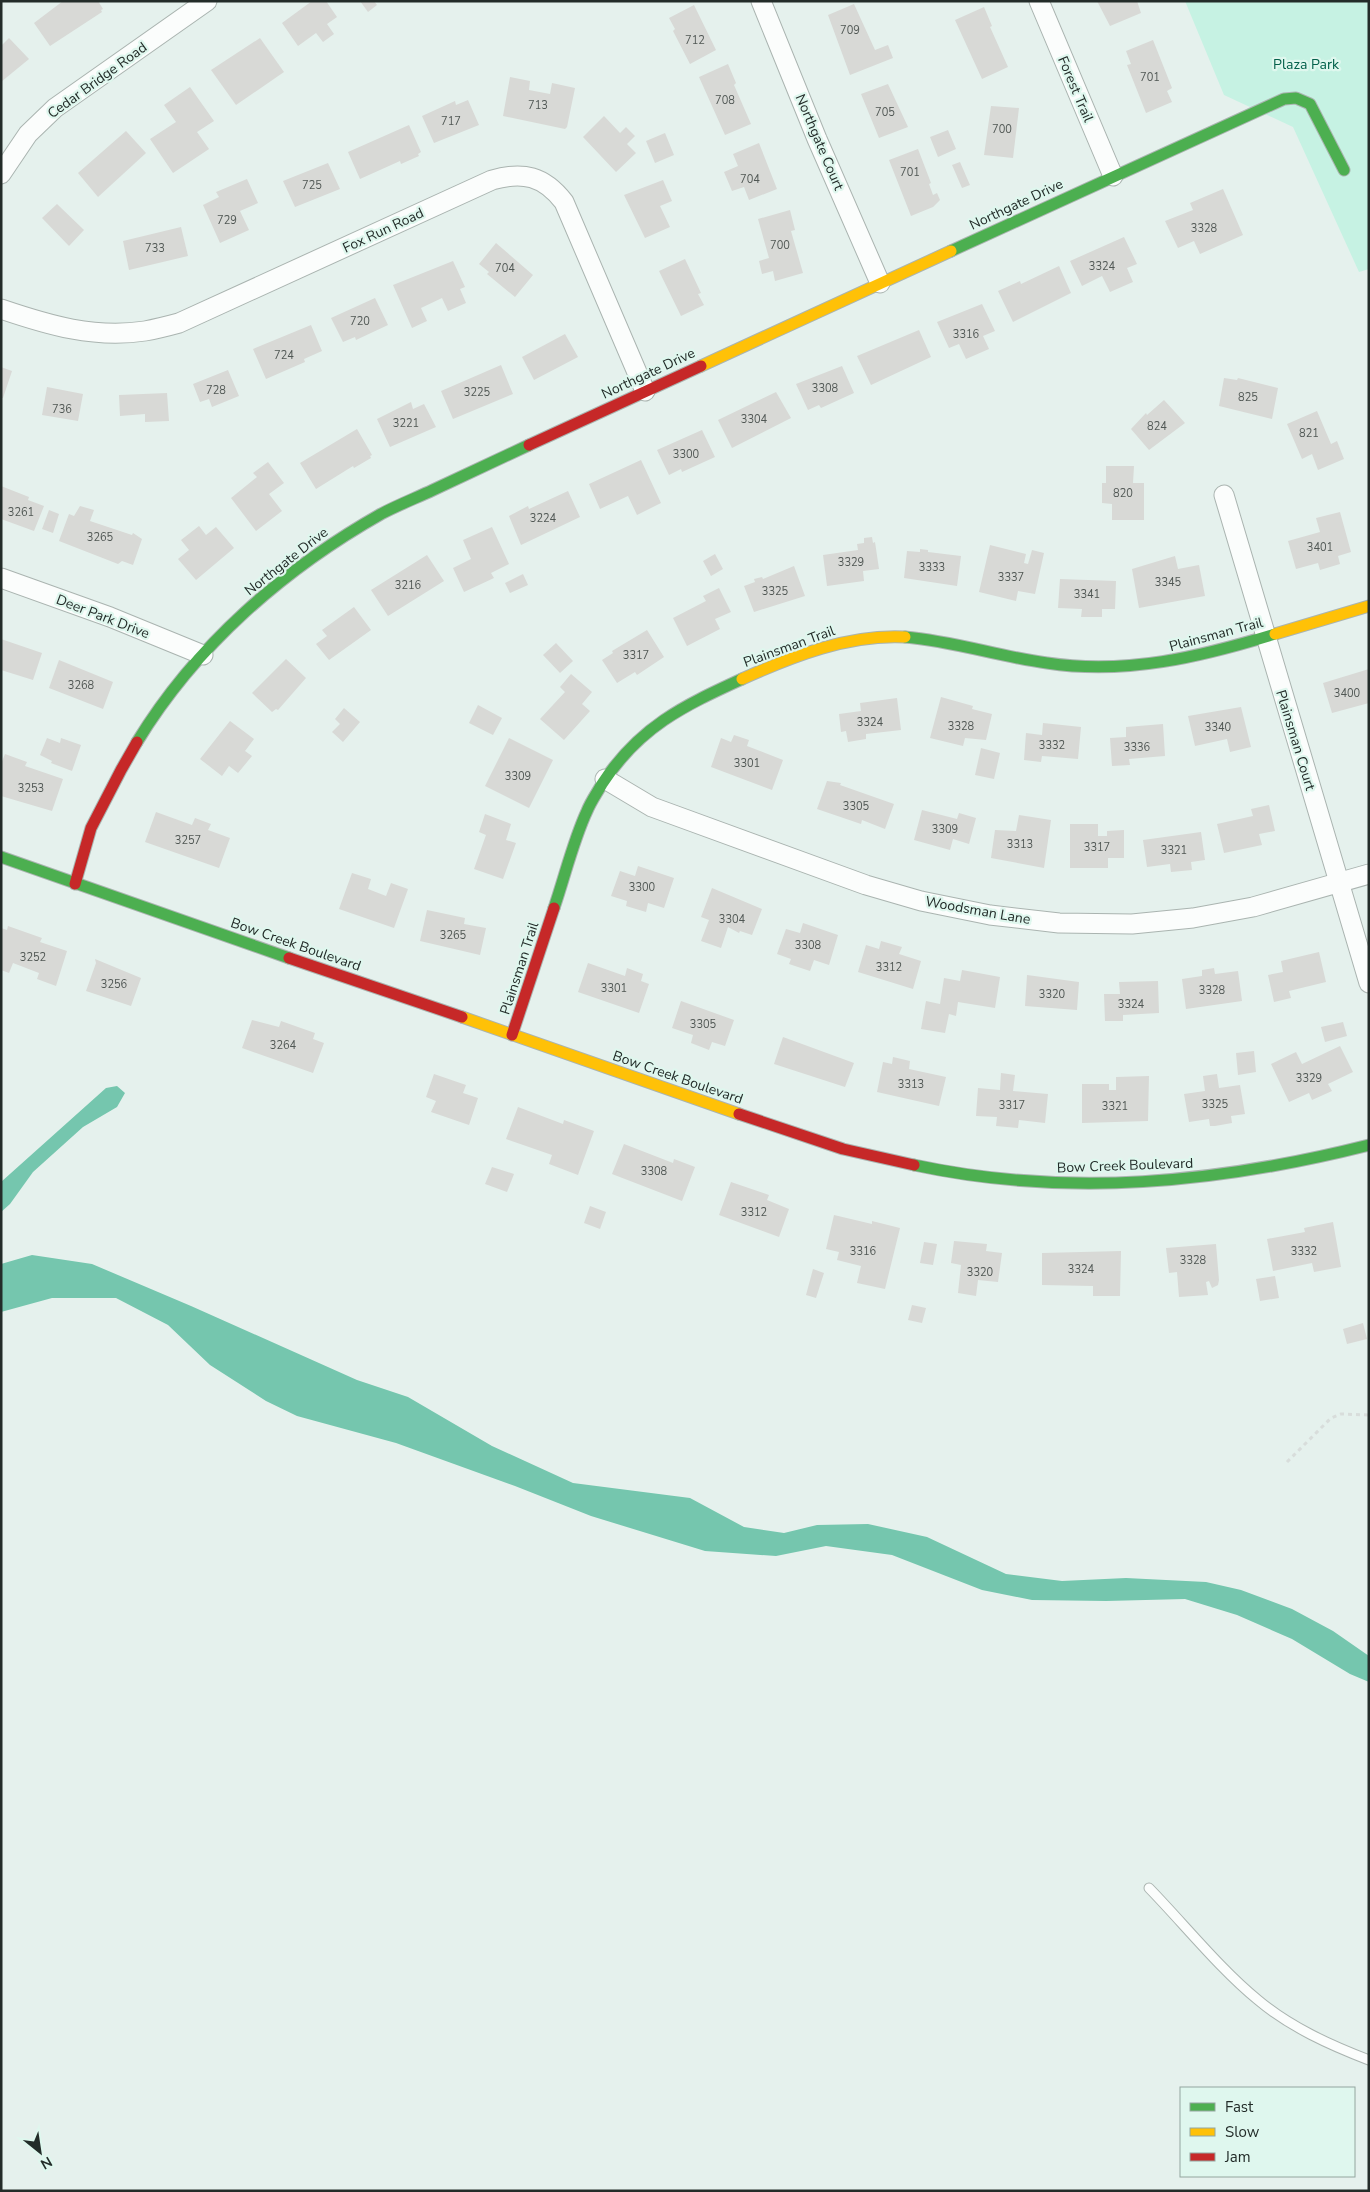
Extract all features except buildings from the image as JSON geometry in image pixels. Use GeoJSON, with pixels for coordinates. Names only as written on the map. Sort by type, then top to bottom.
{"type":"FeatureCollection","features":[{"type":"Feature","properties":{"kind":"street","name":"Cedar Bridge Road"},"geometry":{"type":"LineString","coordinates":[[1,174],[28,134],[55,108],[186,7],[207,1]]}},
{"type":"Feature","properties":{"kind":"street","name":"Northgate Court"},"geometry":{"type":"LineString","coordinates":[[761,1],[880,283]]}},
{"type":"Feature","properties":{"kind":"street","name":"Forest Trail"},"geometry":{"type":"LineString","coordinates":[[1039,1],[1113,176]]}},
{"type":"Feature","properties":{"kind":"street","name":"Northgate Drive"},"geometry":{"type":"LineString","coordinates":[[76,884],[88,836],[115,779],[138,739],[165,701],[203,655],[242,615],[286,576],[333,542],[383,513],[1284,99],[1296,98],[1310,104],[1344,170]]}},
{"type":"Feature","properties":{"kind":"street","name":"Fox Run Road"},"geometry":{"type":"LineString","coordinates":[[1,309],[48,325],[82,332],[110,334],[145,331],[179,323],[492,180],[508,176],[525,176],[542,181],[556,191],[564,202],[645,391]]}},
{"type":"Feature","properties":{"kind":"street","name":"Plainsman Court"},"geometry":{"type":"LineString","coordinates":[[1224,495],[1369,984]]}},
{"type":"Feature","properties":{"kind":"street","name":"Deer Park Drive"},"geometry":{"type":"LineString","coordinates":[[1,578],[110,617],[203,655]]}},
{"type":"Feature","properties":{"kind":"street","name":"Plainsman Trail"},"geometry":{"type":"LineString","coordinates":[[512,1035],[587,810],[604,779],[620,758],[644,734],[671,714],[751,674],[827,645],[856,639],[894,636],[931,639],[1054,666],[1108,668],[1170,662],[1206,655],[1369,606]]}},
{"type":"Feature","properties":{"kind":"street","name":"Woodsman Lane"},"geometry":{"type":"LineString","coordinates":[[604,779],[652,807],[866,885],[921,900],[990,915],[1059,923],[1141,923],[1193,918],[1254,907],[1369,874]]}},
{"type":"Feature","properties":{"kind":"street","name":"Bow Creek Boulevard"},"geometry":{"type":"LineString","coordinates":[[1,857],[672,1092],[864,1155],[946,1172],[976,1176],[1015,1181],[1085,1184],[1162,1182],[1240,1174],[1318,1160],[1369,1145]]}},
{"type":"Feature","properties":{"kind":"lane"},"geometry":{"type":"LineString","coordinates":[[1149,1888],[1227,1971],[1258,2000],[1306,2031],[1338,2048],[1369,2060]]}},
{"type":"Feature","properties":{"kind":"path"},"geometry":{"type":"LineString","coordinates":[[1287,1462],[1331,1418],[1341,1414],[1369,1415]]}},
{"type":"Feature","properties":{"kind":"green space","name":"Plaza Park"},"geometry":{"type":"Polygon","coordinates":[[[1185,1],[1369,1],[1369,269],[1359,272],[1293,127],[1224,95],[1185,1]]]}},
{"type":"Feature","properties":{"kind":"shaded area"},"geometry":{"type":"Polygon","coordinates":[[[117,1086],[125,1093],[117,1107],[83,1127],[33,1172],[10,1204],[1,1212],[1,1182],[106,1088],[117,1086]]]}},
{"type":"Feature","properties":{"kind":"shaded area"},"geometry":{"type":"Polygon","coordinates":[[[32,1255],[92,1264],[357,1380],[408,1397],[492,1446],[573,1483],[690,1498],[744,1527],[784,1533],[817,1525],[868,1524],[927,1537],[1006,1574],[1062,1581],[1126,1578],[1206,1582],[1241,1590],[1292,1609],[1333,1631],[1369,1656],[1369,1682],[1350,1674],[1292,1639],[1237,1615],[1185,1599],[1032,1600],[982,1590],[892,1555],[826,1546],[776,1556],[705,1551],[591,1516],[396,1443],[297,1416],[266,1401],[210,1365],[168,1325],[116,1298],[52,1298],[1,1312],[1,1264],[32,1255]]]}},
{"type":"Feature","properties":{"kind":"traffic: fast"},"geometry":{"type":"LineString","coordinates":[[951,251],[1284,99],[1296,98],[1310,104],[1344,170]]}},
{"type":"Feature","properties":{"kind":"traffic: fast"},"geometry":{"type":"LineString","coordinates":[[137,742],[160,707],[186,673],[215,642],[245,612],[310,559],[381,514],[529,445]]}},
{"type":"Feature","properties":{"kind":"traffic: fast"},"geometry":{"type":"LineString","coordinates":[[905,637],[941,642],[1047,663],[1105,667],[1162,662],[1219,650],[1275,634]]}},
{"type":"Feature","properties":{"kind":"traffic: fast"},"geometry":{"type":"LineString","coordinates":[[554,908],[582,822],[594,797],[616,764],[631,747],[664,720],[700,699],[742,679]]}},
{"type":"Feature","properties":{"kind":"traffic: fast"},"geometry":{"type":"LineString","coordinates":[[1,857],[289,958]]}},
{"type":"Feature","properties":{"kind":"traffic: fast"},"geometry":{"type":"LineString","coordinates":[[914,1165],[972,1175],[1029,1181],[1143,1182],[1256,1169],[1369,1145]]}},
{"type":"Feature","properties":{"kind":"traffic: slow"},"geometry":{"type":"LineString","coordinates":[[701,366],[951,251]]}},
{"type":"Feature","properties":{"kind":"traffic: slow"},"geometry":{"type":"LineString","coordinates":[[1275,634],[1369,606]]}},
{"type":"Feature","properties":{"kind":"traffic: slow"},"geometry":{"type":"LineString","coordinates":[[742,679],[781,662],[822,648],[863,639],[905,637]]}},
{"type":"Feature","properties":{"kind":"traffic: slow"},"geometry":{"type":"LineString","coordinates":[[462,1017],[739,1114]]}},
{"type":"Feature","properties":{"kind":"traffic: jam"},"geometry":{"type":"LineString","coordinates":[[529,445],[701,366]]}},
{"type":"Feature","properties":{"kind":"traffic: jam"},"geometry":{"type":"LineString","coordinates":[[75,884],[91,828],[137,742]]}},
{"type":"Feature","properties":{"kind":"traffic: jam"},"geometry":{"type":"LineString","coordinates":[[512,1035],[554,908]]}},
{"type":"Feature","properties":{"kind":"traffic: jam"},"geometry":{"type":"LineString","coordinates":[[289,958],[462,1017]]}},
{"type":"Feature","properties":{"kind":"traffic: jam"},"geometry":{"type":"LineString","coordinates":[[739,1114],[843,1149],[914,1165]]}}]}
